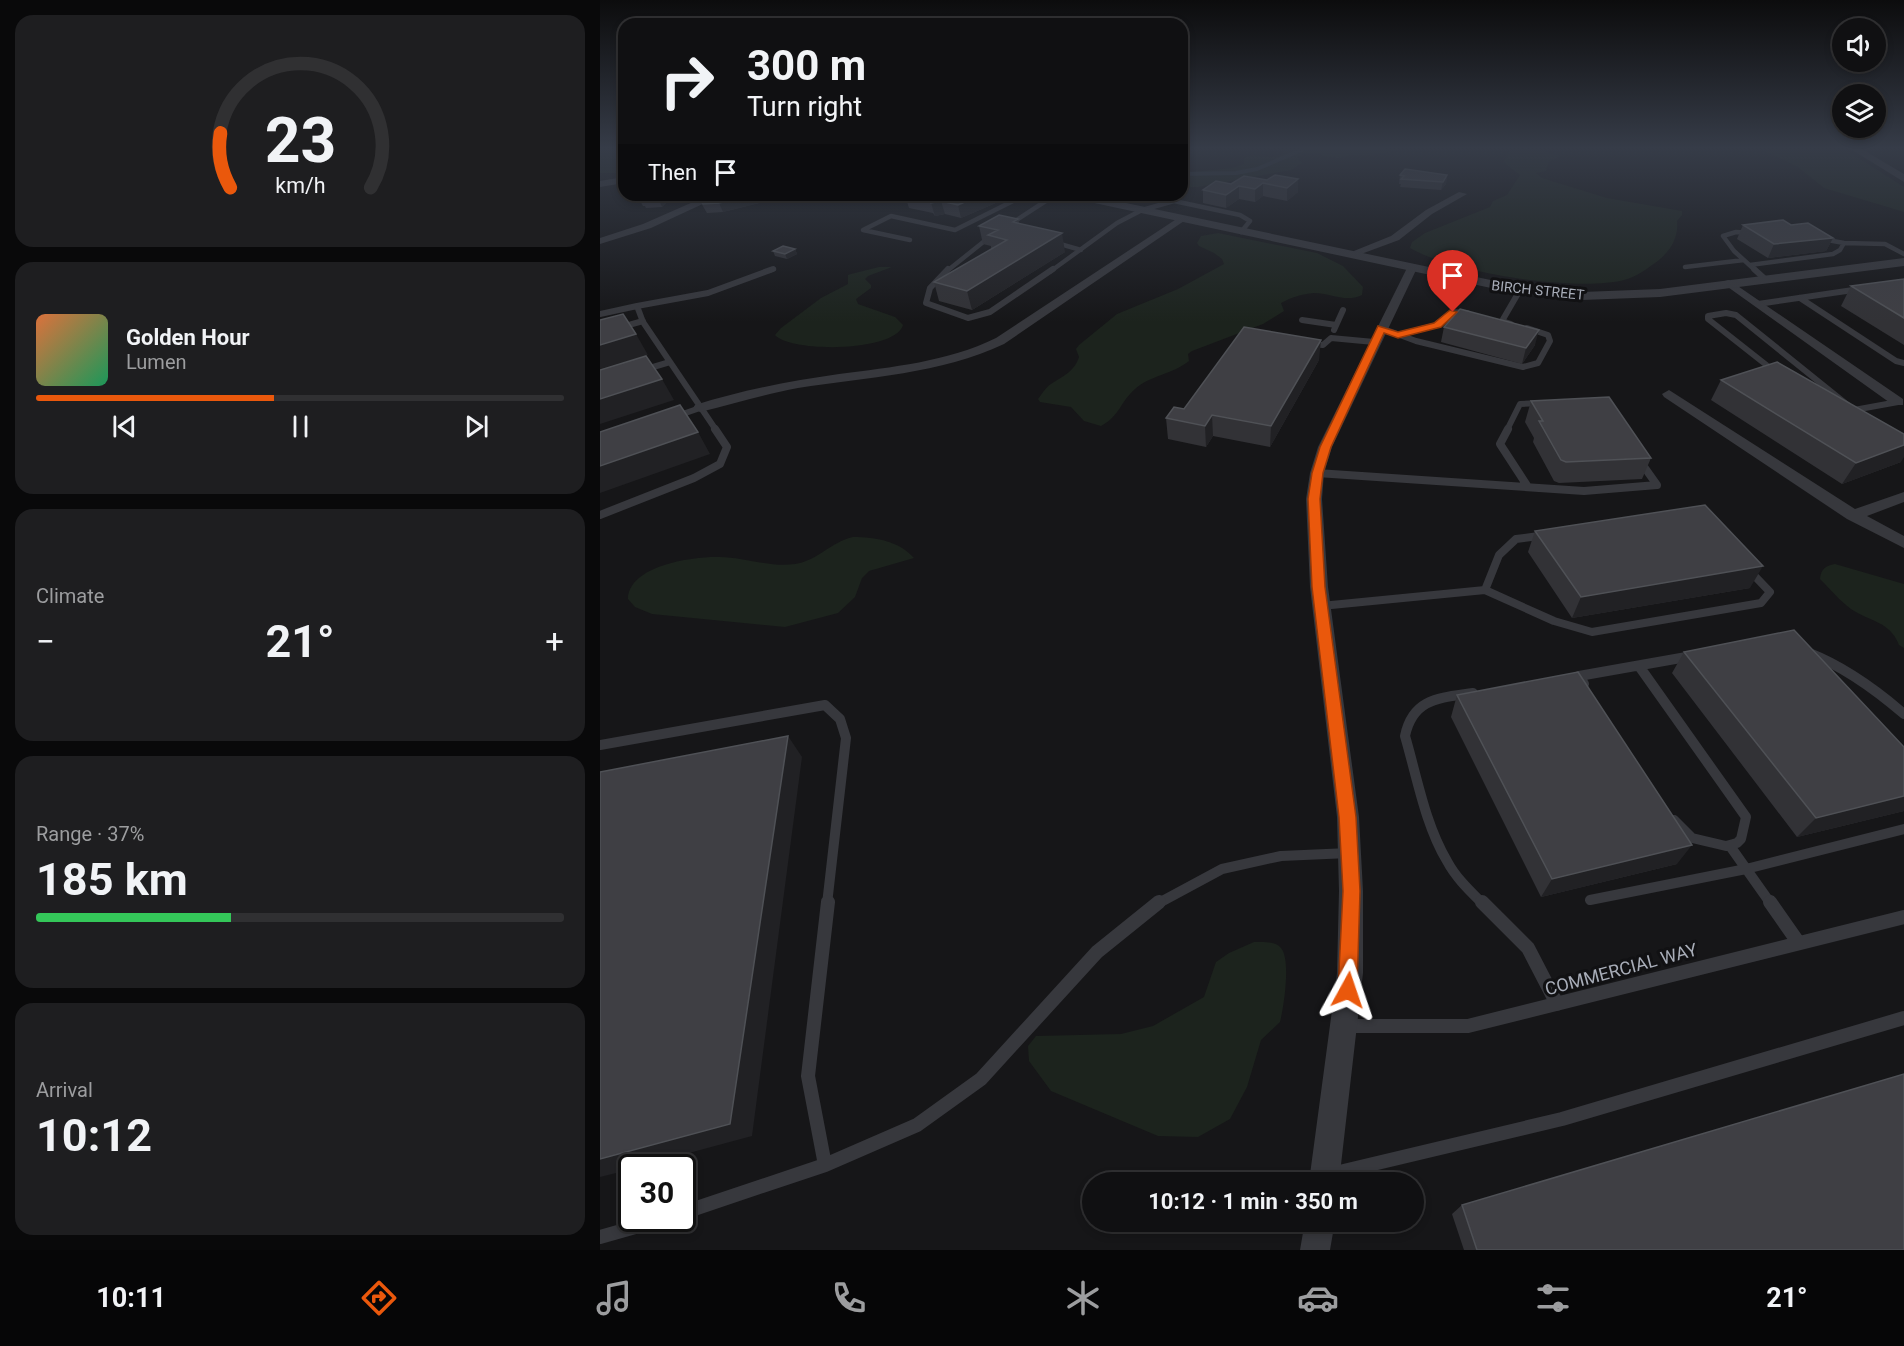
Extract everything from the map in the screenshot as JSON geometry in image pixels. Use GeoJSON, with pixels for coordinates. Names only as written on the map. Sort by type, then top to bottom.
{"type":"FeatureCollection","features":[{"type":"Feature","properties":{"kind":"street"},"geometry":{"type":"LineString","coordinates":[[600,241],[638,230],[691,206]]}},
{"type":"Feature","properties":{"kind":"street","name":"BIRCH STREET"},"geometry":{"type":"LineString","coordinates":[[1125,206],[1520,290],[1582,296],[1660,293],[1904,262]]}},
{"type":"Feature","properties":{"kind":"street"},"geometry":{"type":"LineString","coordinates":[[1349,255],[1395,238],[1439,206]]}},
{"type":"Feature","properties":{"kind":"street"},"geometry":{"type":"LineString","coordinates":[[700,408],[748,394],[973,354],[1000,342],[1181,219]]}},
{"type":"Feature","properties":{"kind":"street"},"geometry":{"type":"LineString","coordinates":[[1326,1172],[1350,973],[1352,891],[1348,817],[1321,606],[1314,499],[1317,473],[1325,447],[1384,335],[1412,268]]}},
{"type":"Feature","properties":{"kind":"street"},"geometry":{"type":"LineString","coordinates":[[1729,283],[1902,403]]}},
{"type":"Feature","properties":{"kind":"street"},"geometry":{"type":"LineString","coordinates":[[1669,394],[1853,515],[1904,543]]}},
{"type":"Feature","properties":{"kind":"street"},"geometry":{"type":"LineString","coordinates":[[1853,515],[1904,497]]}},
{"type":"Feature","properties":{"kind":"street"},"geometry":{"type":"LineString","coordinates":[[1315,1250],[1318,1232]]}},
{"type":"Feature","properties":{"kind":"lane"},"geometry":{"type":"LineString","coordinates":[[909,240],[863,230],[891,216],[954,230],[1003,206]]}},
{"type":"Feature","properties":{"kind":"lane"},"geometry":{"type":"LineString","coordinates":[[1016,231],[1005,228],[1038,206]]}},
{"type":"Feature","properties":{"kind":"lane"},"geometry":{"type":"LineString","coordinates":[[998,232],[976,245],[968,255],[930,287],[926,303],[968,318],[990,312],[1117,223],[1142,210],[1155,206]]}},
{"type":"Feature","properties":{"kind":"lane"},"geometry":{"type":"LineString","coordinates":[[1199,206],[1240,215],[1250,221],[1241,232]]}},
{"type":"Feature","properties":{"kind":"lane"},"geometry":{"type":"LineString","coordinates":[[1757,233],[1736,232],[1723,236],[1765,279]]}},
{"type":"Feature","properties":{"kind":"lane"},"geometry":{"type":"LineString","coordinates":[[1811,237],[1844,243],[1885,244],[1904,254]]}},
{"type":"Feature","properties":{"kind":"lane"},"geometry":{"type":"LineString","coordinates":[[1048,241],[1081,250]]}},
{"type":"Feature","properties":{"kind":"lane"},"geometry":{"type":"LineString","coordinates":[[1750,265],[1833,254],[1840,250],[1844,243]]}},
{"type":"Feature","properties":{"kind":"lane"},"geometry":{"type":"LineString","coordinates":[[1685,267],[1744,260]]}},
{"type":"Feature","properties":{"kind":"lane"},"geometry":{"type":"LineString","coordinates":[[600,314],[708,292],[774,269]]}},
{"type":"Feature","properties":{"kind":"lane"},"geometry":{"type":"LineString","coordinates":[[1758,304],[1869,288]]}},
{"type":"Feature","properties":{"kind":"lane"},"geometry":{"type":"LineString","coordinates":[[1502,321],[1520,290]]}},
{"type":"Feature","properties":{"kind":"lane"},"geometry":{"type":"LineString","coordinates":[[1800,298],[1896,361],[1904,363]]}},
{"type":"Feature","properties":{"kind":"lane"},"geometry":{"type":"LineString","coordinates":[[600,515],[694,478],[720,464],[727,447],[643,321],[637,306]]}},
{"type":"Feature","properties":{"kind":"lane"},"geometry":{"type":"LineString","coordinates":[[1304,344],[1323,345],[1331,338],[1343,310]]}},
{"type":"Feature","properties":{"kind":"lane"},"geometry":{"type":"LineString","coordinates":[[1331,338],[1384,335],[1437,325],[1453,312],[1480,316]]}},
{"type":"Feature","properties":{"kind":"lane"},"geometry":{"type":"LineString","coordinates":[[1782,375],[1768,367],[1708,319],[1708,316],[1726,313],[1736,315],[1854,410],[1902,403]]}},
{"type":"Feature","properties":{"kind":"lane"},"geometry":{"type":"LineString","coordinates":[[1384,335],[1515,367],[1532,366],[1538,363],[1550,341],[1548,335],[1491,319]]}},
{"type":"Feature","properties":{"kind":"lane"},"geometry":{"type":"LineString","coordinates":[[1302,320],[1336,325]]}},
{"type":"Feature","properties":{"kind":"lane"},"geometry":{"type":"LineString","coordinates":[[600,333],[643,321]]}},
{"type":"Feature","properties":{"kind":"lane"},"geometry":{"type":"LineString","coordinates":[[640,371],[670,362]]}},
{"type":"Feature","properties":{"kind":"lane"},"geometry":{"type":"LineString","coordinates":[[1816,392],[1864,416]]}},
{"type":"Feature","properties":{"kind":"lane"},"geometry":{"type":"LineString","coordinates":[[1528,487],[1500,444],[1520,404],[1550,402]]}},
{"type":"Feature","properties":{"kind":"lane"},"geometry":{"type":"LineString","coordinates":[[667,419],[700,408]]}},
{"type":"Feature","properties":{"kind":"lane"},"geometry":{"type":"LineString","coordinates":[[1317,473],[1584,491],[1657,485],[1632,450]]}},
{"type":"Feature","properties":{"kind":"lane"},"geometry":{"type":"LineString","coordinates":[[1485,590],[1498,555],[1516,539],[1561,533]]}},
{"type":"Feature","properties":{"kind":"lane"},"geometry":{"type":"LineString","coordinates":[[1321,606],[1485,590],[1554,621],[1592,632],[1761,603],[1770,592],[1739,560]]}},
{"type":"Feature","properties":{"kind":"lane"},"geometry":{"type":"LineString","coordinates":[[1795,648],[1831,660],[1855,674],[1904,714]]}},
{"type":"Feature","properties":{"kind":"lane"},"geometry":{"type":"LineString","coordinates":[[1592,696],[1573,677],[1706,654]]}},
{"type":"Feature","properties":{"kind":"lane"},"geometry":{"type":"LineString","coordinates":[[1640,666],[1746,817],[1747,831],[1743,838],[1730,846],[1714,844],[1688,836],[1668,812]]}},
{"type":"Feature","properties":{"kind":"lane"},"geometry":{"type":"LineString","coordinates":[[1486,691],[1440,698],[1417,707],[1406,720],[1404,736],[1436,840],[1447,862],[1463,884],[1528,948],[1557,1004]]}},
{"type":"Feature","properties":{"kind":"lane"},"geometry":{"type":"LineString","coordinates":[[600,744],[825,705],[840,719],[846,738],[808,1076],[825,1165]]}},
{"type":"Feature","properties":{"kind":"lane"},"geometry":{"type":"LineString","coordinates":[[1590,900],[1746,869],[1904,829]]}},
{"type":"Feature","properties":{"kind":"lane"},"geometry":{"type":"LineString","coordinates":[[1730,846],[1798,942]]}},
{"type":"Feature","properties":{"kind":"lane"},"geometry":{"type":"LineString","coordinates":[[696,1208],[825,1165],[916,1125],[981,1079],[1097,952],[1163,899],[1222,869],[1281,856],[1349,853]]}},
{"type":"Feature","properties":{"kind":"lane","name":"COMMERCIAL WAY"},"geometry":{"type":"LineString","coordinates":[[1344,1026],[1468,1026],[1904,917]]}},
{"type":"Feature","properties":{"kind":"lane"},"geometry":{"type":"LineString","coordinates":[[1353,1172],[1562,1119],[1904,1018]]}},
{"type":"Feature","properties":{"kind":"lane"},"geometry":{"type":"LineString","coordinates":[[600,1237],[618,1232]]}},
{"type":"Feature","properties":{"kind":"shaded area"},"geometry":{"type":"Polygon","coordinates":[[[1655,206],[1682,211],[1682,215],[1677,221],[1675,240],[1660,259],[1632,277],[1603,283],[1576,284],[1515,278],[1454,265],[1410,248],[1412,242],[1425,233],[1490,207],[1655,206]]]}},
{"type":"Feature","properties":{"kind":"shaded area"},"geometry":{"type":"Polygon","coordinates":[[[1885,206],[1904,206],[1904,212],[1885,206]]]}},
{"type":"Feature","properties":{"kind":"shaded area"},"geometry":{"type":"Polygon","coordinates":[[[1218,233],[1317,253],[1343,266],[1363,287],[1362,295],[1344,298],[1314,293],[1297,296],[1281,303],[1284,311],[1263,324],[1192,351],[1188,354],[1189,361],[1183,365],[1141,384],[1130,394],[1112,418],[1101,426],[1084,421],[1071,407],[1040,402],[1038,399],[1047,387],[1068,373],[1074,366],[1079,357],[1076,349],[1079,345],[1117,314],[1178,289],[1224,264],[1222,259],[1197,243],[1201,236],[1218,233]]]}},
{"type":"Feature","properties":{"kind":"shaded area"},"geometry":{"type":"Polygon","coordinates":[[[879,267],[892,267],[868,276],[865,279],[871,288],[856,299],[858,304],[895,317],[903,325],[896,334],[864,345],[842,347],[801,345],[785,341],[775,335],[821,298],[848,284],[848,275],[879,267]]]}},
{"type":"Feature","properties":{"kind":"shaded area"},"geometry":{"type":"Polygon","coordinates":[[[853,537],[886,541],[908,552],[914,558],[869,571],[862,578],[855,597],[838,613],[785,627],[652,614],[635,607],[628,599],[631,588],[649,571],[677,562],[705,557],[726,557],[775,564],[795,564],[853,537]]]}},
{"type":"Feature","properties":{"kind":"shaded area"},"geometry":{"type":"Polygon","coordinates":[[[1835,564],[1904,584],[1904,648],[1899,645],[1885,626],[1851,609],[1820,579],[1824,568],[1835,564]]]}},
{"type":"Feature","properties":{"kind":"shaded area"},"geometry":{"type":"Polygon","coordinates":[[[1254,942],[1276,944],[1284,954],[1286,984],[1280,1022],[1261,1040],[1247,1087],[1230,1119],[1198,1137],[1158,1136],[1051,1091],[1029,1061],[1028,1046],[1036,1036],[1121,1034],[1153,1026],[1204,997],[1216,962],[1229,953],[1254,942]]]}},
{"type":"Feature","properties":{"kind":"building"},"geometry":{"type":"Polygon","coordinates":[[[999,215],[1018,219],[1013,222],[1062,233],[967,291],[934,282],[1007,240],[988,235],[998,230],[979,226],[999,215]]]}},
{"type":"Feature","properties":{"kind":"building"},"geometry":{"type":"Polygon","coordinates":[[[1783,220],[1791,225],[1808,223],[1833,238],[1774,244],[1743,225],[1783,220]]]}},
{"type":"Feature","properties":{"kind":"building"},"geometry":{"type":"Polygon","coordinates":[[[783,246],[795,249],[785,254],[773,251],[783,246]]]}},
{"type":"Feature","properties":{"kind":"building"},"geometry":{"type":"Polygon","coordinates":[[[1904,279],[1904,318],[1851,286],[1904,279]]]}},
{"type":"Feature","properties":{"kind":"building"},"geometry":{"type":"Polygon","coordinates":[[[1460,309],[1539,330],[1526,348],[1444,327],[1460,309]]]}},
{"type":"Feature","properties":{"kind":"building"},"geometry":{"type":"Polygon","coordinates":[[[623,314],[636,334],[600,345],[600,320],[623,314]]]}},
{"type":"Feature","properties":{"kind":"building"},"geometry":{"type":"Polygon","coordinates":[[[1244,327],[1321,340],[1271,426],[1212,415],[1205,426],[1166,418],[1174,407],[1184,409],[1244,327]]]}},
{"type":"Feature","properties":{"kind":"building"},"geometry":{"type":"Polygon","coordinates":[[[646,356],[662,379],[600,399],[600,370],[646,356]]]}},
{"type":"Feature","properties":{"kind":"building"},"geometry":{"type":"Polygon","coordinates":[[[1777,362],[1904,434],[1904,445],[1856,463],[1721,380],[1777,362]]]}},
{"type":"Feature","properties":{"kind":"building"},"geometry":{"type":"Polygon","coordinates":[[[1609,397],[1651,458],[1566,462],[1561,460],[1539,421],[1543,421],[1531,401],[1609,397]]]}},
{"type":"Feature","properties":{"kind":"building"},"geometry":{"type":"Polygon","coordinates":[[[680,405],[698,432],[600,466],[600,432],[680,405]]]}},
{"type":"Feature","properties":{"kind":"building"},"geometry":{"type":"Polygon","coordinates":[[[1705,505],[1763,566],[1581,597],[1535,531],[1705,505]]]}},
{"type":"Feature","properties":{"kind":"building"},"geometry":{"type":"Polygon","coordinates":[[[1794,630],[1904,747],[1904,796],[1816,818],[1684,652],[1794,630]]]}},
{"type":"Feature","properties":{"kind":"building"},"geometry":{"type":"Polygon","coordinates":[[[1578,672],[1692,845],[1552,879],[1457,695],[1578,672]]]}},
{"type":"Feature","properties":{"kind":"building"},"geometry":{"type":"Polygon","coordinates":[[[788,736],[730,1124],[600,1159],[600,772],[788,736]]]}},
{"type":"Feature","properties":{"kind":"building"},"geometry":{"type":"Polygon","coordinates":[[[1904,1074],[1904,1250],[1477,1250],[1462,1205],[1904,1074]]]}},
{"type":"Feature","properties":{"kind":"route"},"geometry":{"type":"LineString","coordinates":[[1348,990],[1352,891],[1348,817],[1319,587],[1314,499],[1317,473],[1325,447],[1381,328],[1398,335],[1437,325],[1453,312]]}}]}
